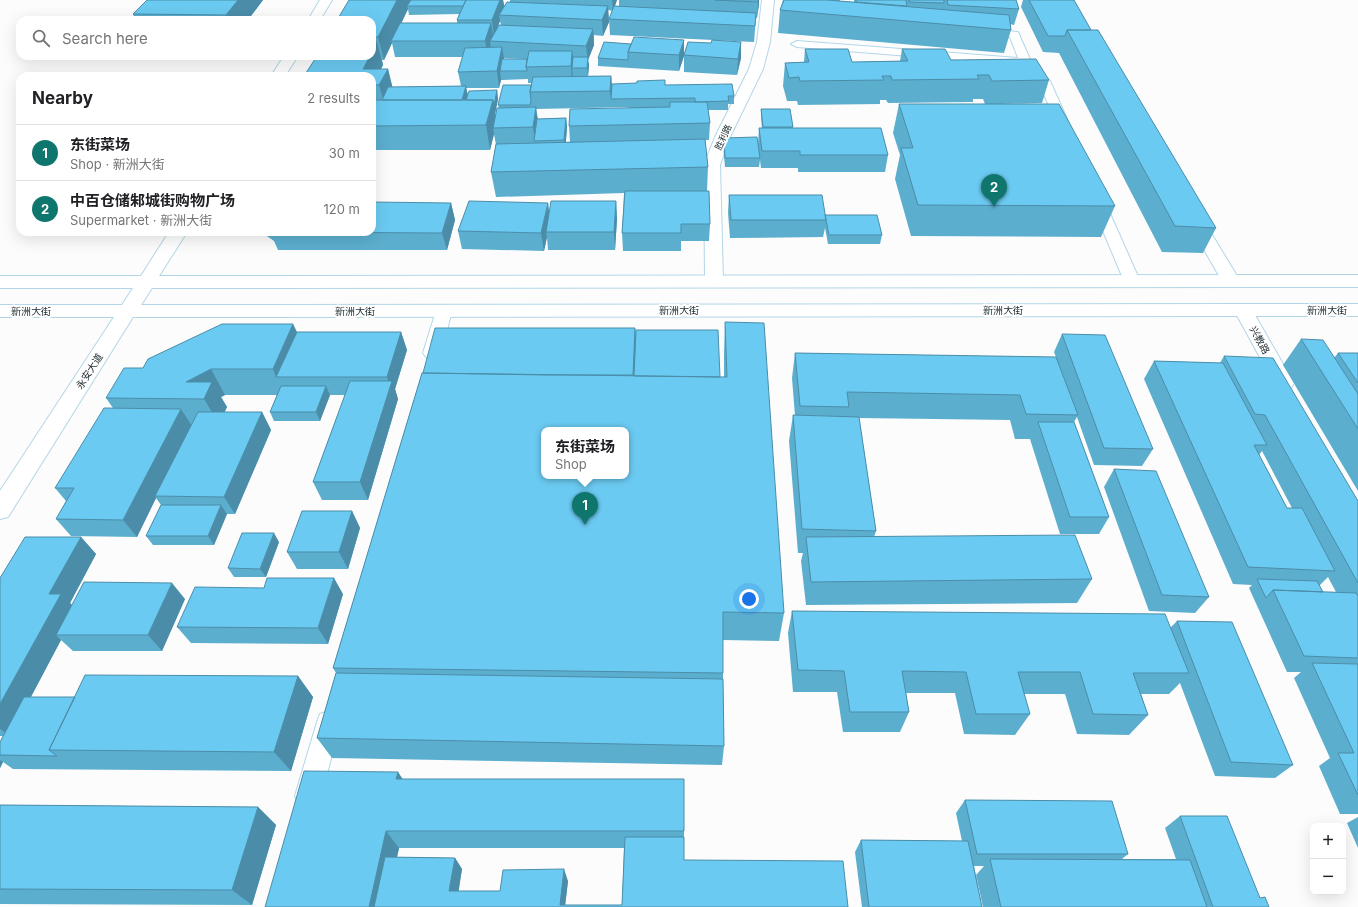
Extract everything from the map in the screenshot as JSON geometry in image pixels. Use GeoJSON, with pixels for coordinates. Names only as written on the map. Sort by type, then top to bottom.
{"type":"FeatureCollection","features":[{"type":"Feature","properties":{"kind":"main road"},"geometry":{"type":"LineString","coordinates":[[316,16],[326,0]]}},
{"type":"Feature","properties":{"kind":"main road","name":"胜利路"},"geometry":{"type":"LineString","coordinates":[[714,281],[712,165],[719,144],[738,109],[761,55],[768,0]]}},
{"type":"Feature","properties":{"kind":"main road"},"geometry":{"type":"LineString","coordinates":[[281,72],[288,60]]}},
{"type":"Feature","properties":{"kind":"main road"},"geometry":{"type":"LineString","coordinates":[[1186,205],[1230,281]]}},
{"type":"Feature","properties":{"kind":"main road","name":"永安大道"},"geometry":{"type":"LineString","coordinates":[[0,510],[175,236]]}},
{"type":"Feature","properties":{"kind":"main road"},"geometry":{"type":"LineString","coordinates":[[0,282],[1358,280]]}},
{"type":"Feature","properties":{"kind":"main road","name":"兴教路"},"geometry":{"type":"LineString","coordinates":[[1243,310],[1292,399]]}},
{"type":"Feature","properties":{"kind":"main road","name":"新洲大街"},"geometry":{"type":"LineString","coordinates":[[0,311],[1358,310]]}},
{"type":"Feature","properties":{"kind":"lane"},"geometry":{"type":"LineString","coordinates":[[975,31],[1014,34],[1028,68],[1044,81],[1069,138]]}},
{"type":"Feature","properties":{"kind":"lane"},"geometry":{"type":"LineString","coordinates":[[797,44],[1025,62]]}},
{"type":"Feature","properties":{"kind":"lane"},"geometry":{"type":"LineString","coordinates":[[1091,188],[1132,281]]}},
{"type":"Feature","properties":{"kind":"lane"},"geometry":{"type":"LineString","coordinates":[[427,372],[444,311]]}},
{"type":"Feature","properties":{"kind":"lane"},"geometry":{"type":"LineString","coordinates":[[303,815],[335,701]]}},
{"type":"Feature","properties":{"kind":"building"},"geometry":{"type":"Polygon","coordinates":[[[147,0],[238,0],[226,15],[133,14],[147,0]]]}},
{"type":"Feature","properties":{"kind":"building"},"geometry":{"type":"Polygon","coordinates":[[[349,0],[397,0],[378,37],[376,37],[376,16],[339,16],[349,0]]]}},
{"type":"Feature","properties":{"kind":"building"},"geometry":{"type":"Polygon","coordinates":[[[411,0],[466,0],[463,6],[407,6],[411,0]]]}},
{"type":"Feature","properties":{"kind":"building"},"geometry":{"type":"Polygon","coordinates":[[[466,0],[500,0],[492,20],[457,20],[466,0]]]}},
{"type":"Feature","properties":{"kind":"building"},"geometry":{"type":"Polygon","coordinates":[[[715,0],[758,0],[758,2],[715,0]]]}},
{"type":"Feature","properties":{"kind":"building"},"geometry":{"type":"Polygon","coordinates":[[[784,0],[827,0],[1009,15],[1011,30],[780,10],[784,0]]]}},
{"type":"Feature","properties":{"kind":"building"},"geometry":{"type":"Polygon","coordinates":[[[856,0],[906,0],[907,6],[856,2],[856,0]]]}},
{"type":"Feature","properties":{"kind":"building"},"geometry":{"type":"Polygon","coordinates":[[[909,0],[944,0],[944,3],[909,2],[909,0]]]}},
{"type":"Feature","properties":{"kind":"building"},"geometry":{"type":"Polygon","coordinates":[[[947,0],[1016,0],[1019,9],[948,5],[947,0]]]}},
{"type":"Feature","properties":{"kind":"building"},"geometry":{"type":"Polygon","coordinates":[[[1029,0],[1074,0],[1091,30],[1067,30],[1065,36],[1048,36],[1029,0]]]}},
{"type":"Feature","properties":{"kind":"building"},"geometry":{"type":"Polygon","coordinates":[[[507,2],[608,6],[602,20],[499,15],[507,2]]]}},
{"type":"Feature","properties":{"kind":"building"},"geometry":{"type":"Polygon","coordinates":[[[614,6],[756,13],[755,26],[609,19],[614,6]]]}},
{"type":"Feature","properties":{"kind":"building"},"geometry":{"type":"Polygon","coordinates":[[[400,23],[491,23],[485,41],[391,41],[400,23]]]}},
{"type":"Feature","properties":{"kind":"building"},"geometry":{"type":"Polygon","coordinates":[[[499,25],[593,29],[586,46],[490,41],[499,25]]]}},
{"type":"Feature","properties":{"kind":"building"},"geometry":{"type":"Polygon","coordinates":[[[1067,30],[1098,30],[1216,228],[1175,226],[1067,30]]]}},
{"type":"Feature","properties":{"kind":"building"},"geometry":{"type":"Polygon","coordinates":[[[634,37],[684,40],[679,55],[628,52],[634,37]]]}},
{"type":"Feature","properties":{"kind":"building"},"geometry":{"type":"Polygon","coordinates":[[[712,40],[741,42],[738,59],[684,55],[688,42],[711,43],[712,40]]]}},
{"type":"Feature","properties":{"kind":"building"},"geometry":{"type":"Polygon","coordinates":[[[604,42],[631,44],[628,52],[628,60],[598,58],[604,42]]]}},
{"type":"Feature","properties":{"kind":"building"},"geometry":{"type":"Polygon","coordinates":[[[502,47],[497,71],[458,72],[465,48],[502,47]]]}},
{"type":"Feature","properties":{"kind":"building"},"geometry":{"type":"Polygon","coordinates":[[[805,49],[848,49],[852,62],[908,61],[902,49],[945,49],[951,60],[1036,59],[1049,80],[992,81],[989,75],[977,75],[979,79],[892,80],[891,76],[882,76],[884,80],[800,81],[799,77],[789,78],[785,63],[809,62],[805,49]]]}},
{"type":"Feature","properties":{"kind":"building"},"geometry":{"type":"Polygon","coordinates":[[[529,51],[572,51],[571,66],[526,67],[529,51]]]}},
{"type":"Feature","properties":{"kind":"building"},"geometry":{"type":"Polygon","coordinates":[[[573,57],[588,57],[587,68],[572,68],[573,57]]]}},
{"type":"Feature","properties":{"kind":"building"},"geometry":{"type":"Polygon","coordinates":[[[502,59],[527,59],[527,71],[500,71],[502,59]]]}},
{"type":"Feature","properties":{"kind":"building"},"geometry":{"type":"Polygon","coordinates":[[[314,60],[368,60],[363,69],[388,69],[379,85],[376,85],[376,72],[307,72],[314,60]]]}},
{"type":"Feature","properties":{"kind":"building"},"geometry":{"type":"Polygon","coordinates":[[[611,76],[610,91],[530,92],[533,77],[611,76]]]}},
{"type":"Feature","properties":{"kind":"building"},"geometry":{"type":"Polygon","coordinates":[[[665,80],[665,85],[732,84],[734,96],[728,96],[729,101],[695,102],[695,98],[611,99],[612,84],[665,80]]]}},
{"type":"Feature","properties":{"kind":"building"},"geometry":{"type":"Polygon","coordinates":[[[503,85],[531,85],[530,105],[498,105],[503,85]]]}},
{"type":"Feature","properties":{"kind":"building"},"geometry":{"type":"Polygon","coordinates":[[[466,86],[462,100],[382,100],[388,87],[466,86]]]}},
{"type":"Feature","properties":{"kind":"building"},"geometry":{"type":"Polygon","coordinates":[[[497,90],[494,106],[493,100],[466,100],[469,91],[497,90]]]}},
{"type":"Feature","properties":{"kind":"building"},"geometry":{"type":"Polygon","coordinates":[[[376,100],[493,100],[486,125],[376,126],[376,100]]]}},
{"type":"Feature","properties":{"kind":"building"},"geometry":{"type":"Polygon","coordinates":[[[670,102],[707,102],[710,123],[569,126],[570,109],[670,107],[670,102]]]}},
{"type":"Feature","properties":{"kind":"building"},"geometry":{"type":"Polygon","coordinates":[[[899,104],[1059,104],[1115,206],[918,205],[901,148],[913,148],[899,104]]]}},
{"type":"Feature","properties":{"kind":"building"},"geometry":{"type":"Polygon","coordinates":[[[536,107],[533,127],[493,128],[497,108],[536,107]]]}},
{"type":"Feature","properties":{"kind":"building"},"geometry":{"type":"Polygon","coordinates":[[[761,109],[790,109],[793,127],[763,127],[761,109]]]}},
{"type":"Feature","properties":{"kind":"building"},"geometry":{"type":"Polygon","coordinates":[[[566,118],[564,140],[534,141],[537,119],[566,118]]]}},
{"type":"Feature","properties":{"kind":"building"},"geometry":{"type":"Polygon","coordinates":[[[759,128],[881,128],[888,155],[800,155],[800,151],[762,151],[759,128]]]}},
{"type":"Feature","properties":{"kind":"building"},"geometry":{"type":"Polygon","coordinates":[[[757,137],[760,158],[725,158],[724,138],[757,137]]]}},
{"type":"Feature","properties":{"kind":"building"},"geometry":{"type":"Polygon","coordinates":[[[705,139],[708,167],[491,172],[496,144],[705,139]]]}},
{"type":"Feature","properties":{"kind":"building"},"geometry":{"type":"Polygon","coordinates":[[[625,191],[709,191],[710,224],[681,224],[681,233],[622,233],[625,191]]]}},
{"type":"Feature","properties":{"kind":"building"},"geometry":{"type":"Polygon","coordinates":[[[729,195],[822,195],[826,220],[731,220],[729,195]]]}},
{"type":"Feature","properties":{"kind":"building"},"geometry":{"type":"Polygon","coordinates":[[[469,201],[548,203],[541,233],[458,231],[469,201]]]}},
{"type":"Feature","properties":{"kind":"building"},"geometry":{"type":"Polygon","coordinates":[[[551,201],[616,201],[614,232],[546,232],[551,201]]]}},
{"type":"Feature","properties":{"kind":"building"},"geometry":{"type":"Polygon","coordinates":[[[376,202],[451,203],[442,233],[376,233],[376,202]]]}},
{"type":"Feature","properties":{"kind":"building"},"geometry":{"type":"Polygon","coordinates":[[[825,215],[877,215],[882,235],[829,235],[825,215]]]}},
{"type":"Feature","properties":{"kind":"building"},"geometry":{"type":"Polygon","coordinates":[[[725,322],[764,323],[784,613],[723,612],[723,673],[333,668],[422,373],[727,377],[725,322]]]}},
{"type":"Feature","properties":{"kind":"building"},"geometry":{"type":"Polygon","coordinates":[[[222,324],[293,324],[273,369],[211,369],[186,382],[212,382],[204,399],[106,398],[124,368],[143,368],[148,359],[222,324]]]}},
{"type":"Feature","properties":{"kind":"building"},"geometry":{"type":"Polygon","coordinates":[[[435,328],[635,328],[633,375],[423,373],[435,328]]]}},
{"type":"Feature","properties":{"kind":"building"},"geometry":{"type":"Polygon","coordinates":[[[636,330],[718,330],[720,377],[634,376],[636,330]]]}},
{"type":"Feature","properties":{"kind":"building"},"geometry":{"type":"Polygon","coordinates":[[[297,332],[401,332],[387,377],[276,377],[297,332]]]}},
{"type":"Feature","properties":{"kind":"building"},"geometry":{"type":"Polygon","coordinates":[[[1062,334],[1105,335],[1153,449],[1104,448],[1062,334]]]}},
{"type":"Feature","properties":{"kind":"building"},"geometry":{"type":"Polygon","coordinates":[[[1301,339],[1323,340],[1358,394],[1358,429],[1301,339]]]}},
{"type":"Feature","properties":{"kind":"building"},"geometry":{"type":"Polygon","coordinates":[[[795,353],[1056,357],[1078,415],[1026,414],[1020,395],[847,392],[849,407],[800,406],[795,353]]]}},
{"type":"Feature","properties":{"kind":"building"},"geometry":{"type":"Polygon","coordinates":[[[1338,353],[1358,353],[1358,383],[1338,353]]]}},
{"type":"Feature","properties":{"kind":"building"},"geometry":{"type":"Polygon","coordinates":[[[1224,356],[1273,358],[1358,501],[1358,583],[1265,415],[1255,414],[1224,356]]]}},
{"type":"Feature","properties":{"kind":"building"},"geometry":{"type":"Polygon","coordinates":[[[1154,361],[1223,363],[1267,445],[1254,445],[1287,508],[1302,508],[1335,571],[1248,567],[1154,361]]]}},
{"type":"Feature","properties":{"kind":"building"},"geometry":{"type":"Polygon","coordinates":[[[350,381],[392,381],[360,482],[313,482],[350,381]]]}},
{"type":"Feature","properties":{"kind":"building"},"geometry":{"type":"Polygon","coordinates":[[[281,386],[326,386],[316,412],[270,412],[281,386]]]}},
{"type":"Feature","properties":{"kind":"building"},"geometry":{"type":"Polygon","coordinates":[[[104,408],[181,409],[123,520],[56,519],[74,488],[55,488],[104,408]]]}},
{"type":"Feature","properties":{"kind":"building"},"geometry":{"type":"Polygon","coordinates":[[[198,412],[262,412],[224,497],[155,496],[198,412]]]}},
{"type":"Feature","properties":{"kind":"building"},"geometry":{"type":"Polygon","coordinates":[[[793,415],[859,417],[876,531],[802,529],[793,415]]]}},
{"type":"Feature","properties":{"kind":"building"},"geometry":{"type":"Polygon","coordinates":[[[1038,422],[1074,422],[1109,517],[1070,517],[1038,422]]]}},
{"type":"Feature","properties":{"kind":"building"},"geometry":{"type":"Polygon","coordinates":[[[1114,469],[1156,471],[1209,597],[1162,595],[1114,469]]]}},
{"type":"Feature","properties":{"kind":"building"},"geometry":{"type":"Polygon","coordinates":[[[161,505],[221,505],[208,536],[146,536],[161,505]]]}},
{"type":"Feature","properties":{"kind":"building"},"geometry":{"type":"Polygon","coordinates":[[[302,511],[352,511],[339,552],[287,552],[302,511]]]}},
{"type":"Feature","properties":{"kind":"building"},"geometry":{"type":"Polygon","coordinates":[[[242,533],[274,533],[260,569],[228,568],[242,533]]]}},
{"type":"Feature","properties":{"kind":"building"},"geometry":{"type":"Polygon","coordinates":[[[1075,535],[1092,579],[811,582],[806,537],[1075,535]]]}},
{"type":"Feature","properties":{"kind":"building"},"geometry":{"type":"Polygon","coordinates":[[[25,537],[81,537],[49,594],[61,594],[0,704],[0,578],[25,537]]]}},
{"type":"Feature","properties":{"kind":"building"},"geometry":{"type":"Polygon","coordinates":[[[267,578],[334,578],[318,628],[177,627],[195,587],[264,588],[267,578]]]}},
{"type":"Feature","properties":{"kind":"building"},"geometry":{"type":"Polygon","coordinates":[[[1257,579],[1317,581],[1323,592],[1273,590],[1266,598],[1257,579]]]}},
{"type":"Feature","properties":{"kind":"building"},"geometry":{"type":"Polygon","coordinates":[[[84,582],[172,583],[148,635],[56,635],[84,582]]]}},
{"type":"Feature","properties":{"kind":"building"},"geometry":{"type":"Polygon","coordinates":[[[1273,590],[1356,593],[1358,596],[1358,658],[1304,656],[1273,590]]]}},
{"type":"Feature","properties":{"kind":"building"},"geometry":{"type":"Polygon","coordinates":[[[792,611],[1165,614],[1189,673],[1133,673],[1148,715],[1093,714],[1080,672],[1018,672],[1030,714],[976,714],[966,672],[902,671],[909,712],[850,712],[844,671],[798,670],[792,611]]]}},
{"type":"Feature","properties":{"kind":"building"},"geometry":{"type":"Polygon","coordinates":[[[1177,621],[1232,622],[1293,765],[1231,762],[1177,621]]]}},
{"type":"Feature","properties":{"kind":"building"},"geometry":{"type":"Polygon","coordinates":[[[1312,663],[1358,664],[1358,795],[1338,753],[1354,753],[1312,663]]]}},
{"type":"Feature","properties":{"kind":"building"},"geometry":{"type":"Polygon","coordinates":[[[336,673],[723,679],[724,746],[317,738],[336,673]]]}},
{"type":"Feature","properties":{"kind":"building"},"geometry":{"type":"Polygon","coordinates":[[[85,675],[298,676],[274,752],[49,750],[85,675]]]}},
{"type":"Feature","properties":{"kind":"building"},"geometry":{"type":"Polygon","coordinates":[[[24,697],[75,697],[49,750],[57,756],[0,755],[0,742],[24,697]]]}},
{"type":"Feature","properties":{"kind":"building"},"geometry":{"type":"Polygon","coordinates":[[[304,771],[398,772],[396,779],[684,779],[684,831],[386,831],[369,907],[265,907],[304,771]]]}},
{"type":"Feature","properties":{"kind":"building"},"geometry":{"type":"Polygon","coordinates":[[[965,800],[1112,801],[1128,854],[977,854],[965,800]]]}},
{"type":"Feature","properties":{"kind":"building"},"geometry":{"type":"Polygon","coordinates":[[[0,805],[258,807],[232,890],[0,889],[0,805]]]}},
{"type":"Feature","properties":{"kind":"building"},"geometry":{"type":"Polygon","coordinates":[[[1180,816],[1227,816],[1260,898],[1265,897],[1269,907],[1213,907],[1180,816]]]}},
{"type":"Feature","properties":{"kind":"building"},"geometry":{"type":"Polygon","coordinates":[[[625,837],[684,837],[684,860],[843,861],[848,907],[374,907],[385,857],[455,858],[449,891],[500,891],[503,870],[564,869],[560,905],[622,905],[625,837]]]}},
{"type":"Feature","properties":{"kind":"building"},"geometry":{"type":"Polygon","coordinates":[[[861,840],[968,841],[982,907],[869,907],[861,840]]]}},
{"type":"Feature","properties":{"kind":"building"},"geometry":{"type":"Polygon","coordinates":[[[990,859],[1190,860],[1207,907],[1001,907],[990,859]]]}},
{"type":"Feature","properties":{"kind":"place","name":"中百仓储邾城街购物广场"},"geometry":{"type":"Point","coordinates":[994,207]}},
{"type":"Feature","properties":{"kind":"place","name":"东街菜场"},"geometry":{"type":"Point","coordinates":[585,525]}}]}
